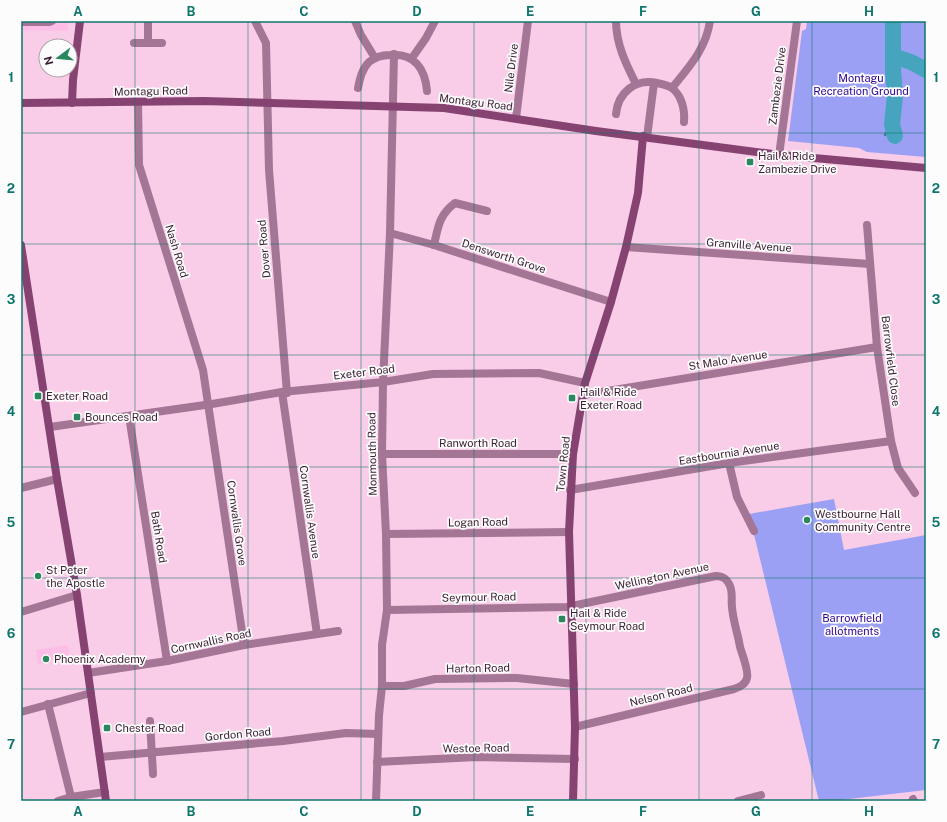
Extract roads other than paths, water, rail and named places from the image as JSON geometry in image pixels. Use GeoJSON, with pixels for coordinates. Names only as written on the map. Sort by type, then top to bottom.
{"type":"FeatureCollection","features":[{"type":"Feature","properties":{"kind":"street"},"geometry":{"type":"LineString","coordinates":[[21,22],[52,21]]}},
{"type":"Feature","properties":{"kind":"street"},"geometry":{"type":"LineString","coordinates":[[72,103],[73,80],[80,21]]}},
{"type":"Feature","properties":{"kind":"street"},"geometry":{"type":"LineString","coordinates":[[148,21],[148,43]]}},
{"type":"Feature","properties":{"kind":"street","name":"Dover Road"},"geometry":{"type":"LineString","coordinates":[[255,21],[266,43],[266,103],[269,170],[284,392]]}},
{"type":"Feature","properties":{"kind":"street"},"geometry":{"type":"LineString","coordinates":[[355,21],[361,35],[375,58]]}},
{"type":"Feature","properties":{"kind":"street"},"geometry":{"type":"LineString","coordinates":[[412,58],[426,38],[435,21]]}},
{"type":"Feature","properties":{"kind":"street","name":"Nile Drive"},"geometry":{"type":"LineString","coordinates":[[516,118],[528,21]]}},
{"type":"Feature","properties":{"kind":"street"},"geometry":{"type":"LineString","coordinates":[[616,21],[621,50],[636,84]]}},
{"type":"Feature","properties":{"kind":"street"},"geometry":{"type":"LineString","coordinates":[[672,88],[698,56],[706,37],[710,21]]}},
{"type":"Feature","properties":{"kind":"street","name":"Zambezie Drive"},"geometry":{"type":"LineString","coordinates":[[780,155],[797,21]]}},
{"type":"Feature","properties":{"kind":"street"},"geometry":{"type":"LineString","coordinates":[[134,43],[162,43]]}},
{"type":"Feature","properties":{"kind":"street"},"geometry":{"type":"LineString","coordinates":[[358,88],[362,73],[369,62],[384,55],[394,54],[412,58],[424,75],[427,91]]}},
{"type":"Feature","properties":{"kind":"street","name":"Monmouth Road"},"geometry":{"type":"LineString","coordinates":[[376,801],[378,734],[382,686],[382,645],[386,610],[386,534],[382,454],[383,382],[390,233],[394,54]]}},
{"type":"Feature","properties":{"kind":"street"},"geometry":{"type":"LineString","coordinates":[[645,137],[654,82]]}},
{"type":"Feature","properties":{"kind":"street"},"geometry":{"type":"LineString","coordinates":[[616,114],[619,99],[624,92],[636,84],[654,82],[672,88],[682,104],[684,122]]}},
{"type":"Feature","properties":{"kind":"street","name":"Montagu Road"},"geometry":{"type":"LineString","coordinates":[[21,103],[204,101],[444,108],[596,131],[780,155],[926,168]]}},
{"type":"Feature","properties":{"kind":"street","name":"Nash Road"},"geometry":{"type":"LineString","coordinates":[[138,102],[139,165],[203,370],[209,404]]}},
{"type":"Feature","properties":{"kind":"street","name":"Town Road"},"geometry":{"type":"LineString","coordinates":[[573,801],[575,727],[569,532],[573,454],[585,383],[611,302],[626,247],[638,193],[645,137]]}},
{"type":"Feature","properties":{"kind":"street"},"geometry":{"type":"LineString","coordinates":[[434,245],[438,225],[445,210],[455,203],[487,211]]}},
{"type":"Feature","properties":{"kind":"street","name":"Barrowfield Close"},"geometry":{"type":"LineString","coordinates":[[867,225],[877,347],[892,441],[898,468],[915,493]]}},
{"type":"Feature","properties":{"kind":"street","name":"Densworth Grove"},"geometry":{"type":"LineString","coordinates":[[390,233],[434,245],[611,302]]}},
{"type":"Feature","properties":{"kind":"street","name":"Granville Avenue"},"geometry":{"type":"LineString","coordinates":[[626,247],[870,264]]}},
{"type":"Feature","properties":{"kind":"street"},"geometry":{"type":"LineString","coordinates":[[21,249],[57,479],[77,595],[106,801]]}},
{"type":"Feature","properties":{"kind":"street","name":"St Malo Avenue"},"geometry":{"type":"LineString","coordinates":[[583,395],[877,347]]}},
{"type":"Feature","properties":{"kind":"street","name":"Exeter Road"},"geometry":{"type":"LineString","coordinates":[[50,427],[284,392],[383,382],[433,374],[539,373],[585,383]]}},
{"type":"Feature","properties":{"kind":"street","name":"Cornwallis Avenue"},"geometry":{"type":"LineString","coordinates":[[284,392],[317,634]]}},
{"type":"Feature","properties":{"kind":"street","name":"Cornwallis Grove"},"geometry":{"type":"LineString","coordinates":[[209,404],[244,645]]}},
{"type":"Feature","properties":{"kind":"street","name":"Bath Road"},"geometry":{"type":"LineString","coordinates":[[129,416],[167,661]]}},
{"type":"Feature","properties":{"kind":"street","name":"Eastbournia Avenue"},"geometry":{"type":"LineString","coordinates":[[570,490],[729,463],[892,441]]}},
{"type":"Feature","properties":{"kind":"street","name":"Ranworth Road"},"geometry":{"type":"LineString","coordinates":[[382,454],[573,454]]}},
{"type":"Feature","properties":{"kind":"street"},"geometry":{"type":"LineString","coordinates":[[729,463],[737,498],[754,531]]}},
{"type":"Feature","properties":{"kind":"street"},"geometry":{"type":"LineString","coordinates":[[21,488],[57,479]]}},
{"type":"Feature","properties":{"kind":"street","name":"Logan Road"},"geometry":{"type":"LineString","coordinates":[[386,534],[569,532]]}},
{"type":"Feature","properties":{"kind":"street","name":"Wellington Avenue"},"geometry":{"type":"LineString","coordinates":[[572,606],[716,576],[724,578],[732,592],[732,608],[742,658],[748,673],[747,678]]}},
{"type":"Feature","properties":{"kind":"street"},"geometry":{"type":"LineString","coordinates":[[21,612],[77,595]]}},
{"type":"Feature","properties":{"kind":"street","name":"Seymour Road"},"geometry":{"type":"LineString","coordinates":[[386,610],[572,606]]}},
{"type":"Feature","properties":{"kind":"street","name":"Cornwallis Road"},"geometry":{"type":"LineString","coordinates":[[88,673],[167,661],[244,645],[338,631]]}},
{"type":"Feature","properties":{"kind":"street","name":"Harton Road"},"geometry":{"type":"LineString","coordinates":[[382,686],[404,686],[435,680],[517,678],[574,684]]}},
{"type":"Feature","properties":{"kind":"street","name":"Nelson Road"},"geometry":{"type":"LineString","coordinates":[[575,727],[734,689],[741,686],[747,678]]}},
{"type":"Feature","properties":{"kind":"street"},"geometry":{"type":"LineString","coordinates":[[21,712],[90,693]]}},
{"type":"Feature","properties":{"kind":"street"},"geometry":{"type":"LineString","coordinates":[[48,704],[71,797]]}},
{"type":"Feature","properties":{"kind":"street"},"geometry":{"type":"LineString","coordinates":[[150,721],[153,774]]}},
{"type":"Feature","properties":{"kind":"street","name":"Gordon Road"},"geometry":{"type":"LineString","coordinates":[[100,757],[283,741],[346,733],[378,734]]}},
{"type":"Feature","properties":{"kind":"street","name":"Westoe Road"},"geometry":{"type":"LineString","coordinates":[[377,762],[476,757],[574,759]]}},
{"type":"Feature","properties":{"kind":"street"},"geometry":{"type":"LineString","coordinates":[[58,801],[71,797],[105,792]]}},
{"type":"Feature","properties":{"kind":"street"},"geometry":{"type":"LineString","coordinates":[[738,801],[761,796]]}},
{"type":"Feature","properties":{"kind":"waterway"},"geometry":{"type":"LineString","coordinates":[[893,21],[893,70],[895,96],[892,124],[895,136]]}},
{"type":"Feature","properties":{"kind":"waterway"},"geometry":{"type":"LineString","coordinates":[[893,56],[911,62],[926,70]]}},
{"type":"Feature","properties":{"kind":"waterway"},"geometry":{"type":"LineString","coordinates":[[885,135],[892,124]]}},
{"type":"Feature","properties":{"kind":"place","name":"Hail & Ride Zambezie Drive"},"geometry":{"type":"Point","coordinates":[750,162]}},
{"type":"Feature","properties":{"kind":"place","name":"Exeter Road"},"geometry":{"type":"Point","coordinates":[38,396]}},
{"type":"Feature","properties":{"kind":"place","name":"Hail & Ride Exeter Road"},"geometry":{"type":"Point","coordinates":[572,398]}},
{"type":"Feature","properties":{"kind":"place","name":"Bounces Road"},"geometry":{"type":"Point","coordinates":[77,417]}},
{"type":"Feature","properties":{"kind":"place","name":"Westbourne Hall Community Centre"},"geometry":{"type":"Point","coordinates":[807,520]}},
{"type":"Feature","properties":{"kind":"place","name":"St Peter the Apostle"},"geometry":{"type":"Point","coordinates":[38,576]}},
{"type":"Feature","properties":{"kind":"place","name":"Hail & Ride Seymour Road"},"geometry":{"type":"Point","coordinates":[562,619]}},
{"type":"Feature","properties":{"kind":"place","name":"Phoenix Academy"},"geometry":{"type":"Point","coordinates":[46,659]}},
{"type":"Feature","properties":{"kind":"place","name":"Chester Road"},"geometry":{"type":"Point","coordinates":[107,728]}},
{"type":"Feature","properties":{"kind":"park label","name":"Montagu Recreation Ground"},"geometry":{"type":"Point","coordinates":[861,84]}},
{"type":"Feature","properties":{"kind":"park label","name":"Barrowfield allotments"},"geometry":{"type":"Point","coordinates":[852,624]}}]}
